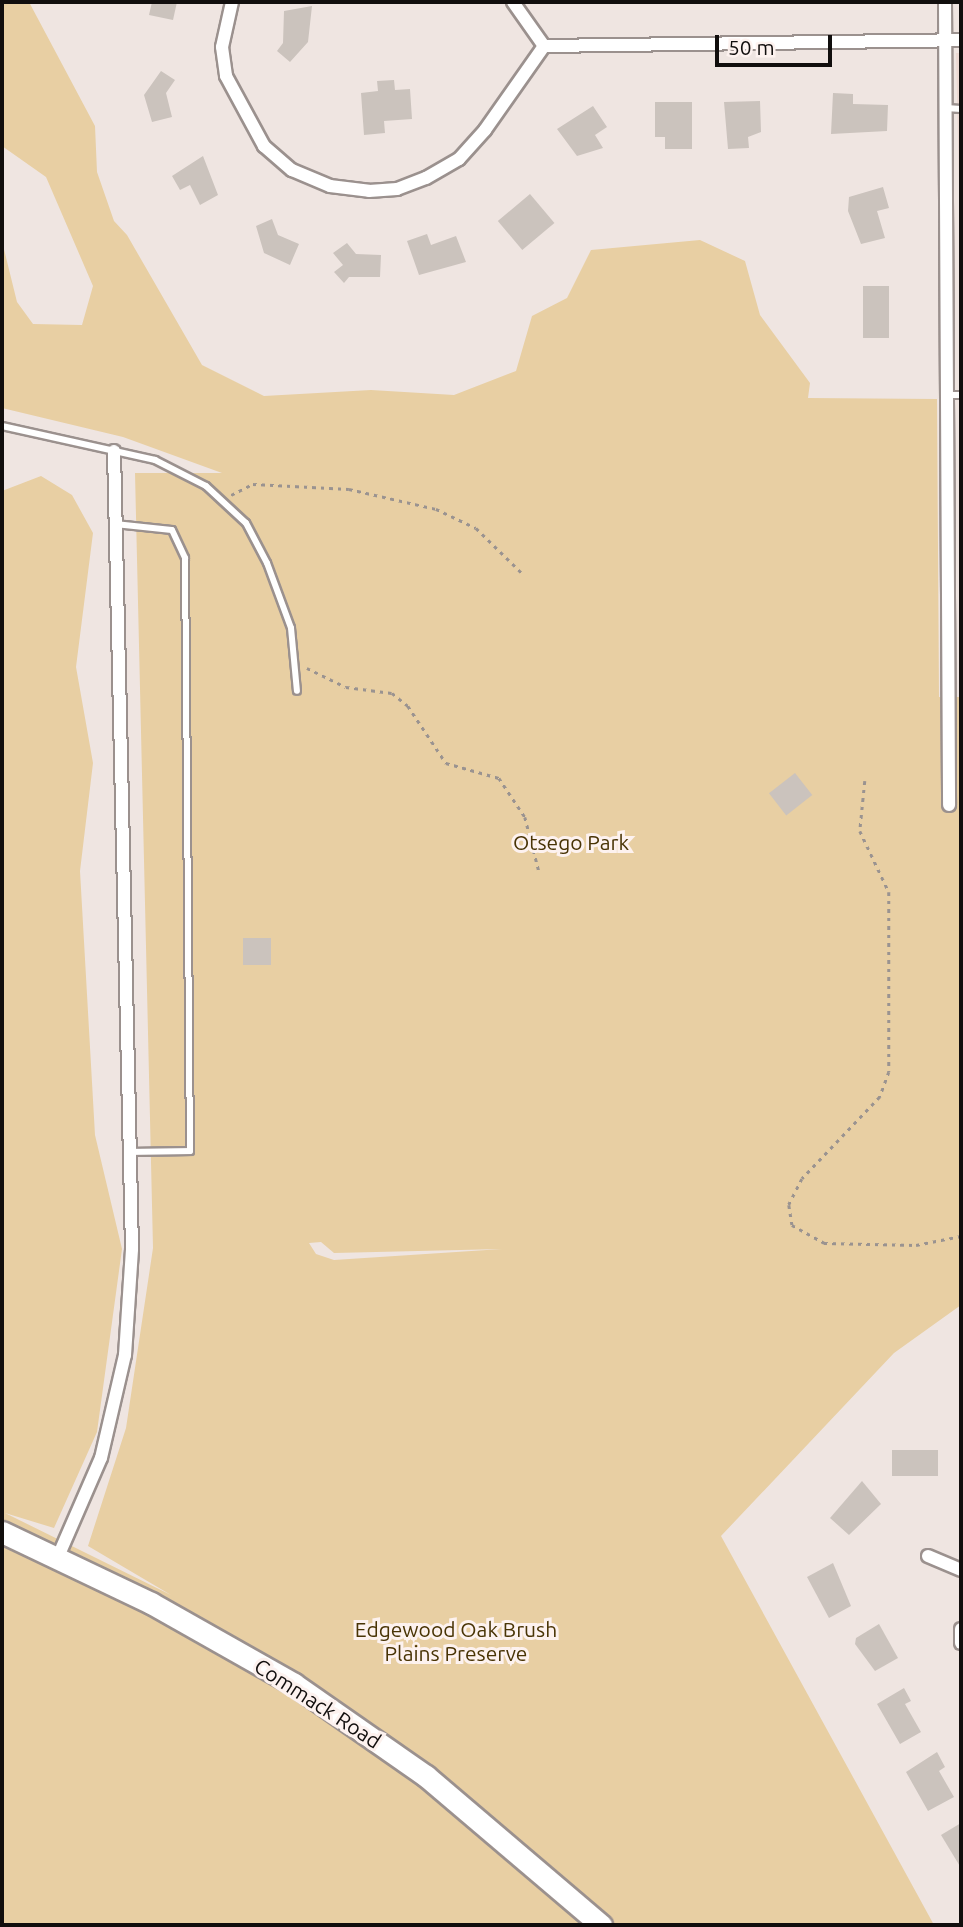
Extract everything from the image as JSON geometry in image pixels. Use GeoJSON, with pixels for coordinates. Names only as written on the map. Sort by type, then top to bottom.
{"type":"FeatureCollection","features":[{"type":"Feature","properties":{"kind":"main road","name":"Commack Road"},"geometry":{"type":"LineString","coordinates":[[2,1532],[199,1630],[344,1718],[436,1784],[601,1925]]}},
{"type":"Feature","properties":{"kind":"street"},"geometry":{"type":"LineString","coordinates":[[232,2],[222,47],[226,76],[242,112],[264,146],[292,170],[330,186],[397,189],[459,159],[544,46]]}},
{"type":"Feature","properties":{"kind":"street"},"geometry":{"type":"LineString","coordinates":[[513,2],[544,46]]}},
{"type":"Feature","properties":{"kind":"street"},"geometry":{"type":"LineString","coordinates":[[945,2],[948,805]]}},
{"type":"Feature","properties":{"kind":"street"},"geometry":{"type":"LineString","coordinates":[[544,46],[961,40]]}},
{"type":"Feature","properties":{"kind":"street"},"geometry":{"type":"LineString","coordinates":[[58,1559],[102,1458],[125,1355],[132,1249],[114,451]]}},
{"type":"Feature","properties":{"kind":"street"},"geometry":{"type":"LineString","coordinates":[[928,1556],[961,1570]]}},
{"type":"Feature","properties":{"kind":"street"},"geometry":{"type":"LineString","coordinates":[[961,1629],[961,1643]]}},
{"type":"Feature","properties":{"kind":"lane"},"geometry":{"type":"LineString","coordinates":[[946,108],[961,108]]}},
{"type":"Feature","properties":{"kind":"lane"},"geometry":{"type":"LineString","coordinates":[[947,395],[961,395]]}},
{"type":"Feature","properties":{"kind":"lane"},"geometry":{"type":"LineString","coordinates":[[2,426],[155,460],[206,486],[246,523],[267,563],[295,655],[297,691]]}},
{"type":"Feature","properties":{"kind":"lane"},"geometry":{"type":"LineString","coordinates":[[115,524],[172,530],[185,558],[190,1151],[130,1152]]}},
{"type":"Feature","properties":{"kind":"lane"},"geometry":{"type":"LineString","coordinates":[[947,667],[961,667]]}},
{"type":"Feature","properties":{"kind":"path"},"geometry":{"type":"LineString","coordinates":[[223,502],[253,484],[348,489],[459,516],[522,573]]}},
{"type":"Feature","properties":{"kind":"path"},"geometry":{"type":"LineString","coordinates":[[295,655],[323,680],[392,693],[408,706],[446,763],[499,778],[525,817],[539,871]]}},
{"type":"Feature","properties":{"kind":"path"},"geometry":{"type":"LineString","coordinates":[[865,781],[860,831],[890,892],[890,1072],[880,1097],[802,1179],[789,1205],[792,1225],[824,1243],[916,1245],[961,1236]]}},
{"type":"Feature","properties":{"kind":"shaded area"},"geometry":{"type":"Polygon","coordinates":[[[956,53],[961,53],[961,274],[956,53]]]}},
{"type":"Feature","properties":{"kind":"green space"},"geometry":{"type":"Polygon","coordinates":[[[2,2],[29,2],[95,126],[97,172],[114,221],[127,235],[202,365],[264,396],[371,390],[454,395],[516,371],[532,316],[567,298],[591,250],[700,240],[745,261],[760,315],[810,383],[808,398],[937,399],[939,697],[961,697],[961,1305],[894,1353],[721,1536],[934,1925],[2,1925],[2,491],[41,476],[72,495],[93,533],[76,667],[93,763],[80,871],[95,1135],[122,1249],[97,1432],[54,1528],[5,1513],[171,1595],[88,1546],[126,1428],[153,1248],[135,473],[222,473],[123,437],[2,408],[2,241],[17,302],[33,324],[82,325],[93,286],[46,177],[2,146],[2,2]],[[321,1242],[309,1243],[316,1254],[334,1260],[502,1249],[334,1253],[321,1242]]]}},
{"type":"Feature","properties":{"kind":"building"},"geometry":{"type":"Polygon","coordinates":[[[152,2],[177,2],[173,20],[149,15],[152,2]]]}},
{"type":"Feature","properties":{"kind":"building"},"geometry":{"type":"Polygon","coordinates":[[[312,6],[308,42],[290,62],[277,51],[283,43],[284,11],[312,6]]]}},
{"type":"Feature","properties":{"kind":"building"},"geometry":{"type":"Polygon","coordinates":[[[161,71],[175,80],[166,93],[172,117],[152,122],[144,95],[161,71]]]}},
{"type":"Feature","properties":{"kind":"building"},"geometry":{"type":"Polygon","coordinates":[[[394,80],[395,90],[410,89],[412,119],[384,121],[385,133],[364,135],[361,93],[378,91],[377,81],[394,80]]]}},
{"type":"Feature","properties":{"kind":"building"},"geometry":{"type":"Polygon","coordinates":[[[833,93],[853,94],[853,104],[888,105],[887,131],[831,134],[833,93]]]}},
{"type":"Feature","properties":{"kind":"building"},"geometry":{"type":"Polygon","coordinates":[[[760,101],[761,132],[748,137],[749,148],[728,149],[724,102],[760,101]]]}},
{"type":"Feature","properties":{"kind":"building"},"geometry":{"type":"Polygon","coordinates":[[[655,102],[692,102],[692,149],[665,149],[665,137],[655,137],[655,102]]]}},
{"type":"Feature","properties":{"kind":"building"},"geometry":{"type":"Polygon","coordinates":[[[593,106],[607,127],[595,135],[603,148],[577,156],[557,129],[593,106]]]}},
{"type":"Feature","properties":{"kind":"building"},"geometry":{"type":"Polygon","coordinates":[[[203,156],[218,195],[200,205],[190,185],[180,190],[172,176],[203,156]]]}},
{"type":"Feature","properties":{"kind":"building"},"geometry":{"type":"Polygon","coordinates":[[[883,187],[889,208],[877,211],[885,238],[861,244],[848,211],[849,197],[883,187]]]}},
{"type":"Feature","properties":{"kind":"building"},"geometry":{"type":"Polygon","coordinates":[[[530,194],[554,223],[522,250],[498,221],[530,194]]]}},
{"type":"Feature","properties":{"kind":"building"},"geometry":{"type":"Polygon","coordinates":[[[272,219],[278,235],[299,244],[290,265],[264,253],[256,226],[272,219]]]}},
{"type":"Feature","properties":{"kind":"building"},"geometry":{"type":"Polygon","coordinates":[[[427,234],[431,245],[456,236],[466,262],[419,275],[407,241],[427,234]]]}},
{"type":"Feature","properties":{"kind":"building"},"geometry":{"type":"Polygon","coordinates":[[[347,243],[356,254],[381,255],[380,277],[349,277],[344,283],[334,272],[343,265],[333,253],[347,243]]]}},
{"type":"Feature","properties":{"kind":"building"},"geometry":{"type":"Polygon","coordinates":[[[863,286],[889,286],[889,338],[863,338],[863,286]]]}},
{"type":"Feature","properties":{"kind":"building"},"geometry":{"type":"Polygon","coordinates":[[[795,773],[812,795],[786,815],[769,793],[795,773]]]}},
{"type":"Feature","properties":{"kind":"building"},"geometry":{"type":"Polygon","coordinates":[[[243,938],[271,938],[271,965],[243,965],[243,938]]]}},
{"type":"Feature","properties":{"kind":"building"},"geometry":{"type":"Polygon","coordinates":[[[892,1450],[938,1450],[938,1476],[892,1476],[892,1450]]]}},
{"type":"Feature","properties":{"kind":"building"},"geometry":{"type":"Polygon","coordinates":[[[862,1481],[881,1504],[849,1535],[830,1518],[862,1481]]]}},
{"type":"Feature","properties":{"kind":"building"},"geometry":{"type":"Polygon","coordinates":[[[833,1563],[851,1606],[829,1618],[807,1577],[833,1563]]]}},
{"type":"Feature","properties":{"kind":"building"},"geometry":{"type":"Polygon","coordinates":[[[879,1624],[898,1658],[875,1671],[855,1644],[856,1638],[879,1624]]]}},
{"type":"Feature","properties":{"kind":"building"},"geometry":{"type":"Polygon","coordinates":[[[904,1688],[911,1701],[905,1704],[921,1732],[900,1744],[877,1704],[904,1688]]]}},
{"type":"Feature","properties":{"kind":"building"},"geometry":{"type":"Polygon","coordinates":[[[937,1752],[945,1767],[939,1771],[954,1797],[928,1811],[906,1772],[937,1752]]]}},
{"type":"Feature","properties":{"kind":"building"},"geometry":{"type":"Polygon","coordinates":[[[961,1823],[961,1868],[941,1835],[961,1823]]]}},
{"type":"Feature","properties":{"kind":"park label","name":"Otsego Park"},"geometry":{"type":"Point","coordinates":[571,842]}},
{"type":"Feature","properties":{"kind":"park label","name":"Edgewood Oak Brush Plains Preserve"},"geometry":{"type":"Point","coordinates":[456,1641]}}]}
